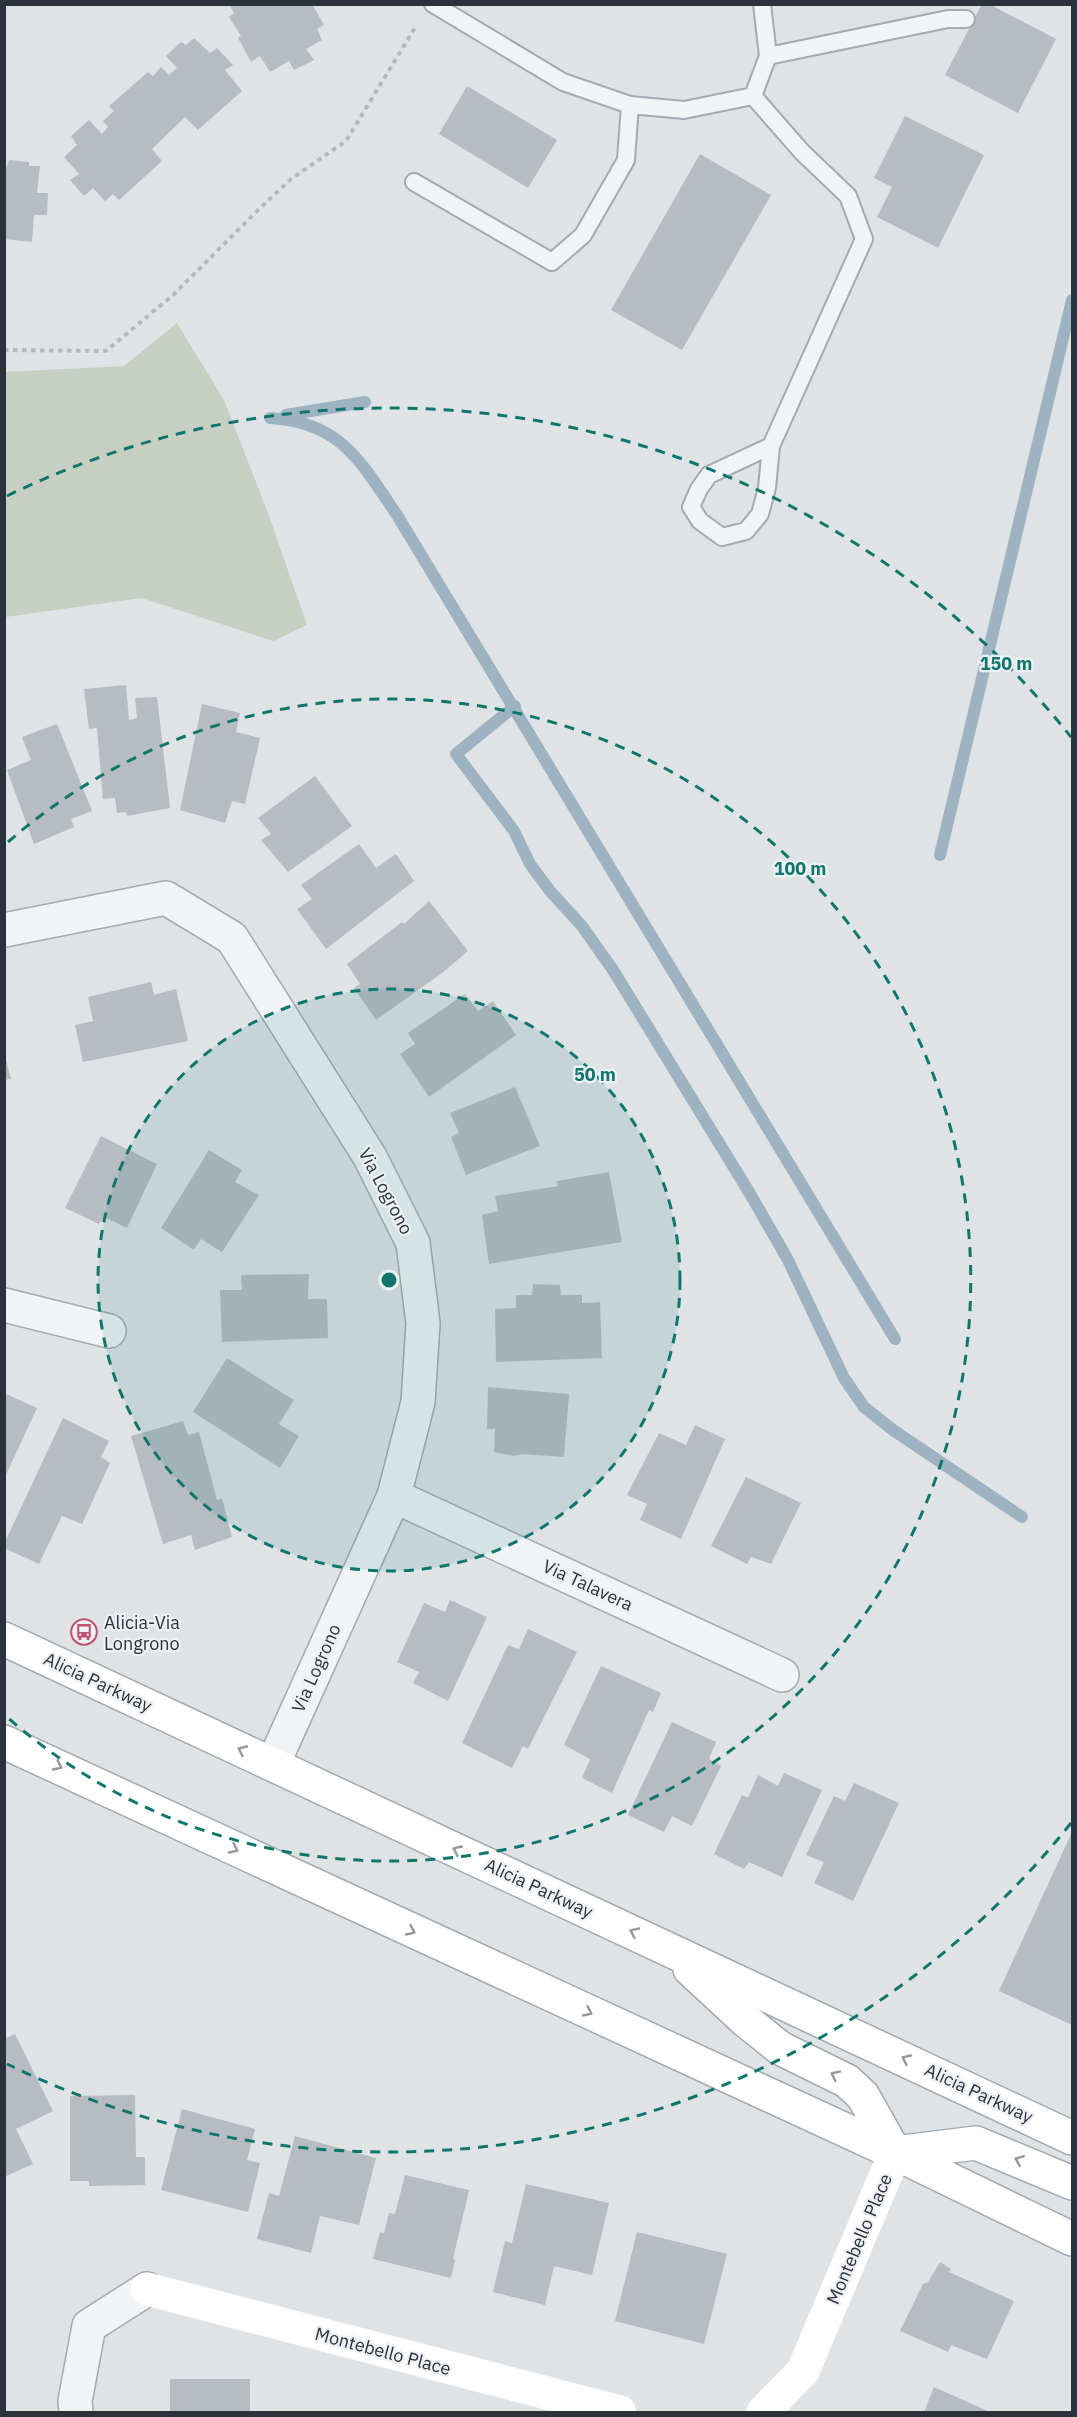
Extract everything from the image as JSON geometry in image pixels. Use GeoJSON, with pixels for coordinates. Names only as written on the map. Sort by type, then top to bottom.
{"type":"FeatureCollection","features":[{"type":"Feature","properties":{"kind":"main road","name":"Alicia Parkway"},"geometry":{"type":"LineString","coordinates":[[4,1639],[1072,2138]]}},
{"type":"Feature","properties":{"kind":"main road"},"geometry":{"type":"LineString","coordinates":[[4,1742],[895,2153],[1072,2239]]}},
{"type":"Feature","properties":{"kind":"main road"},"geometry":{"type":"LineString","coordinates":[[667,1947],[745,2020],[780,2048],[847,2081],[856,2089],[863,2096],[895,2153]]}},
{"type":"Feature","properties":{"kind":"main road"},"geometry":{"type":"LineString","coordinates":[[895,2153],[976,2142],[1072,2183]]}},
{"type":"Feature","properties":{"kind":"main road","name":"Montebello Place"},"geometry":{"type":"LineString","coordinates":[[763,2412],[803,2371],[895,2153]]}},
{"type":"Feature","properties":{"kind":"main road","name":"Montebello Place"},"geometry":{"type":"LineString","coordinates":[[147,2289],[620,2412]]}},
{"type":"Feature","properties":{"kind":"street","name":"Via Logrono"},"geometry":{"type":"LineString","coordinates":[[4,930],[166,898],[232,938],[370,1157],[413,1243],[423,1323],[418,1402],[394,1496],[273,1764]]}},
{"type":"Feature","properties":{"kind":"street"},"geometry":{"type":"LineString","coordinates":[[4,1305],[109,1331]]}},
{"type":"Feature","properties":{"kind":"street","name":"Via Talavera"},"geometry":{"type":"LineString","coordinates":[[394,1496],[782,1675]]}},
{"type":"Feature","properties":{"kind":"street"},"geometry":{"type":"LineString","coordinates":[[76,2412],[75,2402],[89,2326],[147,2289]]}},
{"type":"Feature","properties":{"kind":"lane"},"geometry":{"type":"LineString","coordinates":[[433,4],[563,82],[630,105],[684,110],[753,96]]}},
{"type":"Feature","properties":{"kind":"lane"},"geometry":{"type":"LineString","coordinates":[[753,96],[768,56],[762,4]]}},
{"type":"Feature","properties":{"kind":"lane"},"geometry":{"type":"LineString","coordinates":[[768,56],[948,19],[966,19]]}},
{"type":"Feature","properties":{"kind":"lane"},"geometry":{"type":"LineString","coordinates":[[753,96],[802,152],[848,196],[864,239],[771,446],[767,488],[760,514],[746,531],[722,537],[700,522],[691,507],[699,489],[709,475],[771,446]]}},
{"type":"Feature","properties":{"kind":"lane"},"geometry":{"type":"LineString","coordinates":[[414,182],[552,262],[583,235],[626,160],[630,105]]}},
{"type":"Feature","properties":{"kind":"path"},"geometry":{"type":"LineString","coordinates":[[4,350],[106,351],[173,295],[291,179],[346,141],[417,24]]}},
{"type":"Feature","properties":{"kind":"green space"},"geometry":{"type":"Polygon","coordinates":[[[177,323],[224,400],[268,513],[307,625],[273,641],[142,598],[5,617],[5,372],[124,366],[177,323]]]}},
{"type":"Feature","properties":{"kind":"building"},"geometry":{"type":"Polygon","coordinates":[[[229,4],[312,4],[324,25],[317,29],[322,40],[306,49],[314,60],[294,70],[289,61],[270,72],[260,56],[251,62],[238,38],[241,36],[229,17],[234,13],[229,4]]]}},
{"type":"Feature","properties":{"kind":"building"},"geometry":{"type":"Polygon","coordinates":[[[982,4],[989,4],[1056,39],[1018,113],[945,75],[982,4]]]}},
{"type":"Feature","properties":{"kind":"building"},"geometry":{"type":"Polygon","coordinates":[[[194,38],[210,53],[217,48],[233,65],[225,70],[242,91],[198,130],[185,117],[152,149],[162,161],[119,200],[113,194],[105,201],[93,188],[84,196],[70,180],[79,174],[64,157],[77,145],[71,136],[89,120],[102,134],[108,127],[103,121],[114,111],[109,106],[148,72],[153,76],[161,67],[169,75],[177,68],[166,56],[181,42],[186,45],[194,38]]]}},
{"type":"Feature","properties":{"kind":"building"},"geometry":{"type":"Polygon","coordinates":[[[467,86],[557,140],[528,188],[439,134],[467,86]]]}},
{"type":"Feature","properties":{"kind":"building"},"geometry":{"type":"Polygon","coordinates":[[[905,116],[984,155],[938,248],[877,217],[892,187],[874,178],[905,116]]]}},
{"type":"Feature","properties":{"kind":"building"},"geometry":{"type":"Polygon","coordinates":[[[700,154],[771,195],[682,350],[611,310],[700,154]]]}},
{"type":"Feature","properties":{"kind":"building"},"geometry":{"type":"Polygon","coordinates":[[[9,160],[29,162],[29,166],[40,166],[37,193],[48,193],[47,215],[34,215],[32,242],[4,239],[4,174],[9,160]]]}},
{"type":"Feature","properties":{"kind":"building"},"geometry":{"type":"Polygon","coordinates":[[[126,685],[129,720],[137,718],[135,698],[157,697],[170,808],[127,816],[126,812],[117,813],[115,798],[103,799],[97,728],[89,729],[84,689],[126,685]]]}},
{"type":"Feature","properties":{"kind":"building"},"geometry":{"type":"Polygon","coordinates":[[[202,704],[240,713],[236,732],[260,738],[245,804],[232,801],[225,823],[180,810],[202,704]]]}},
{"type":"Feature","properties":{"kind":"building"},"geometry":{"type":"Polygon","coordinates":[[[57,724],[92,811],[71,819],[74,827],[34,844],[7,770],[31,760],[22,737],[57,724]]]}},
{"type":"Feature","properties":{"kind":"building"},"geometry":{"type":"Polygon","coordinates":[[[315,776],[352,826],[288,872],[261,840],[271,834],[258,818],[315,776]]]}},
{"type":"Feature","properties":{"kind":"building"},"geometry":{"type":"Polygon","coordinates":[[[359,844],[376,868],[396,854],[414,881],[326,949],[297,909],[312,899],[301,885],[359,844]]]}},
{"type":"Feature","properties":{"kind":"building"},"geometry":{"type":"Polygon","coordinates":[[[429,901],[468,951],[442,973],[376,1020],[354,988],[360,984],[347,964],[402,922],[404,924],[429,901]]]}},
{"type":"Feature","properties":{"kind":"building"},"geometry":{"type":"Polygon","coordinates":[[[151,982],[154,995],[176,989],[188,1041],[83,1062],[75,1025],[93,1021],[88,997],[151,982]]]}},
{"type":"Feature","properties":{"kind":"building"},"geometry":{"type":"Polygon","coordinates":[[[465,994],[478,1011],[493,1001],[516,1035],[429,1097],[400,1054],[415,1044],[408,1033],[465,994]]]}},
{"type":"Feature","properties":{"kind":"building"},"geometry":{"type":"Polygon","coordinates":[[[4,1052],[11,1079],[4,1080],[4,1052]]]}},
{"type":"Feature","properties":{"kind":"building"},"geometry":{"type":"Polygon","coordinates":[[[515,1087],[540,1146],[466,1175],[451,1137],[459,1133],[450,1113],[515,1087]]]}},
{"type":"Feature","properties":{"kind":"building"},"geometry":{"type":"Polygon","coordinates":[[[101,1136],[157,1164],[127,1228],[104,1217],[99,1224],[65,1208],[101,1136]]]}},
{"type":"Feature","properties":{"kind":"building"},"geometry":{"type":"Polygon","coordinates":[[[209,1150],[242,1170],[235,1182],[259,1195],[222,1252],[201,1239],[194,1250],[161,1228],[209,1150]]]}},
{"type":"Feature","properties":{"kind":"building"},"geometry":{"type":"Polygon","coordinates":[[[609,1172],[622,1242],[489,1264],[482,1215],[498,1211],[495,1196],[558,1186],[557,1181],[609,1172]]]}},
{"type":"Feature","properties":{"kind":"building"},"geometry":{"type":"Polygon","coordinates":[[[309,1274],[308,1299],[327,1299],[328,1338],[222,1342],[220,1290],[242,1290],[241,1275],[309,1274]]]}},
{"type":"Feature","properties":{"kind":"building"},"geometry":{"type":"Polygon","coordinates":[[[533,1284],[560,1285],[561,1295],[582,1295],[582,1303],[600,1302],[602,1358],[496,1362],[495,1309],[516,1308],[516,1295],[532,1295],[533,1284]]]}},
{"type":"Feature","properties":{"kind":"building"},"geometry":{"type":"Polygon","coordinates":[[[227,1358],[294,1400],[279,1424],[299,1436],[280,1468],[193,1412],[227,1358]]]}},
{"type":"Feature","properties":{"kind":"building"},"geometry":{"type":"Polygon","coordinates":[[[488,1387],[569,1394],[564,1457],[522,1454],[514,1456],[494,1452],[495,1429],[487,1429],[488,1387]]]}},
{"type":"Feature","properties":{"kind":"building"},"geometry":{"type":"Polygon","coordinates":[[[4,1393],[37,1408],[4,1479],[4,1393]]]}},
{"type":"Feature","properties":{"kind":"building"},"geometry":{"type":"Polygon","coordinates":[[[63,1418],[109,1441],[101,1457],[110,1463],[82,1524],[62,1516],[39,1564],[4,1548],[4,1544],[63,1418]]]}},
{"type":"Feature","properties":{"kind":"building"},"geometry":{"type":"Polygon","coordinates":[[[183,1421],[188,1435],[199,1432],[217,1500],[222,1498],[232,1537],[195,1550],[191,1535],[163,1544],[131,1436],[183,1421]]]}},
{"type":"Feature","properties":{"kind":"building"},"geometry":{"type":"Polygon","coordinates":[[[695,1425],[725,1439],[681,1539],[640,1520],[647,1504],[627,1495],[659,1433],[686,1445],[695,1425]]]}},
{"type":"Feature","properties":{"kind":"building"},"geometry":{"type":"Polygon","coordinates":[[[746,1477],[801,1503],[771,1564],[751,1557],[747,1564],[711,1546],[746,1477]]]}},
{"type":"Feature","properties":{"kind":"building"},"geometry":{"type":"Polygon","coordinates":[[[450,1600],[487,1617],[448,1701],[413,1683],[419,1672],[397,1662],[424,1603],[445,1612],[450,1600]]]}},
{"type":"Feature","properties":{"kind":"building"},"geometry":{"type":"Polygon","coordinates":[[[528,1629],[577,1652],[528,1749],[523,1746],[512,1768],[462,1743],[508,1645],[519,1649],[528,1629]]]}},
{"type":"Feature","properties":{"kind":"building"},"geometry":{"type":"Polygon","coordinates":[[[601,1666],[661,1693],[653,1712],[649,1710],[612,1793],[582,1778],[590,1759],[564,1745],[601,1666]]]}},
{"type":"Feature","properties":{"kind":"building"},"geometry":{"type":"Polygon","coordinates":[[[672,1722],[716,1742],[709,1759],[721,1766],[692,1826],[672,1816],[664,1832],[628,1815],[672,1722]]]}},
{"type":"Feature","properties":{"kind":"building"},"geometry":{"type":"Polygon","coordinates":[[[784,1773],[822,1790],[782,1877],[749,1862],[744,1869],[714,1854],[742,1795],[748,1798],[758,1775],[778,1786],[784,1773]]]}},
{"type":"Feature","properties":{"kind":"building"},"geometry":{"type":"Polygon","coordinates":[[[854,1783],[899,1803],[853,1901],[814,1883],[824,1862],[806,1855],[834,1796],[845,1801],[854,1783]]]}},
{"type":"Feature","properties":{"kind":"building"},"geometry":{"type":"Polygon","coordinates":[[[1072,1832],[1072,2025],[999,1991],[1072,1832]]]}},
{"type":"Feature","properties":{"kind":"building"},"geometry":{"type":"Polygon","coordinates":[[[15,2034],[53,2111],[16,2129],[33,2164],[4,2177],[4,2039],[15,2034]]]}},
{"type":"Feature","properties":{"kind":"building"},"geometry":{"type":"Polygon","coordinates":[[[135,2095],[136,2157],[145,2157],[145,2185],[89,2186],[89,2181],[70,2181],[70,2096],[135,2095]]]}},
{"type":"Feature","properties":{"kind":"building"},"geometry":{"type":"Polygon","coordinates":[[[182,2109],[255,2129],[247,2160],[260,2163],[248,2212],[161,2190],[182,2109]]]}},
{"type":"Feature","properties":{"kind":"building"},"geometry":{"type":"Polygon","coordinates":[[[295,2136],[376,2158],[359,2225],[320,2216],[311,2253],[257,2239],[269,2193],[279,2196],[295,2136]]]}},
{"type":"Feature","properties":{"kind":"building"},"geometry":{"type":"Polygon","coordinates":[[[405,2175],[469,2190],[453,2259],[455,2260],[451,2278],[373,2259],[380,2232],[384,2233],[389,2213],[395,2214],[405,2175]]]}},
{"type":"Feature","properties":{"kind":"building"},"geometry":{"type":"Polygon","coordinates":[[[526,2184],[609,2203],[592,2275],[554,2266],[545,2305],[493,2292],[505,2241],[512,2243],[526,2184]]]}},
{"type":"Feature","properties":{"kind":"building"},"geometry":{"type":"Polygon","coordinates":[[[637,2232],[727,2254],[704,2344],[615,2321],[637,2232]]]}},
{"type":"Feature","properties":{"kind":"building"},"geometry":{"type":"Polygon","coordinates":[[[940,2262],[951,2269],[949,2272],[1014,2301],[987,2359],[951,2345],[948,2352],[900,2331],[923,2284],[928,2282],[940,2262]]]}},
{"type":"Feature","properties":{"kind":"building"},"geometry":{"type":"Polygon","coordinates":[[[170,2379],[250,2379],[250,2412],[170,2412],[170,2379]]]}},
{"type":"Feature","properties":{"kind":"building"},"geometry":{"type":"Polygon","coordinates":[[[934,2387],[990,2412],[924,2412],[934,2387]]]}},
{"type":"Feature","properties":{"kind":"waterway"},"geometry":{"type":"LineString","coordinates":[[940,855],[1072,300]]}},
{"type":"Feature","properties":{"kind":"waterway"},"geometry":{"type":"LineString","coordinates":[[286,415],[365,402]]}},
{"type":"Feature","properties":{"kind":"waterway"},"geometry":{"type":"LineString","coordinates":[[270,418],[315,427],[332,436],[359,462],[384,495],[895,1339]]}},
{"type":"Feature","properties":{"kind":"waterway"},"geometry":{"type":"LineString","coordinates":[[515,706],[456,754],[514,831],[530,864],[550,891],[582,926],[613,970],[788,1260],[844,1378],[864,1407],[893,1430],[1022,1517]]}},
{"type":"Feature","properties":{"kind":"place","name":"Alicia-Via Longrono"},"geometry":{"type":"Point","coordinates":[84,1632]}}]}
